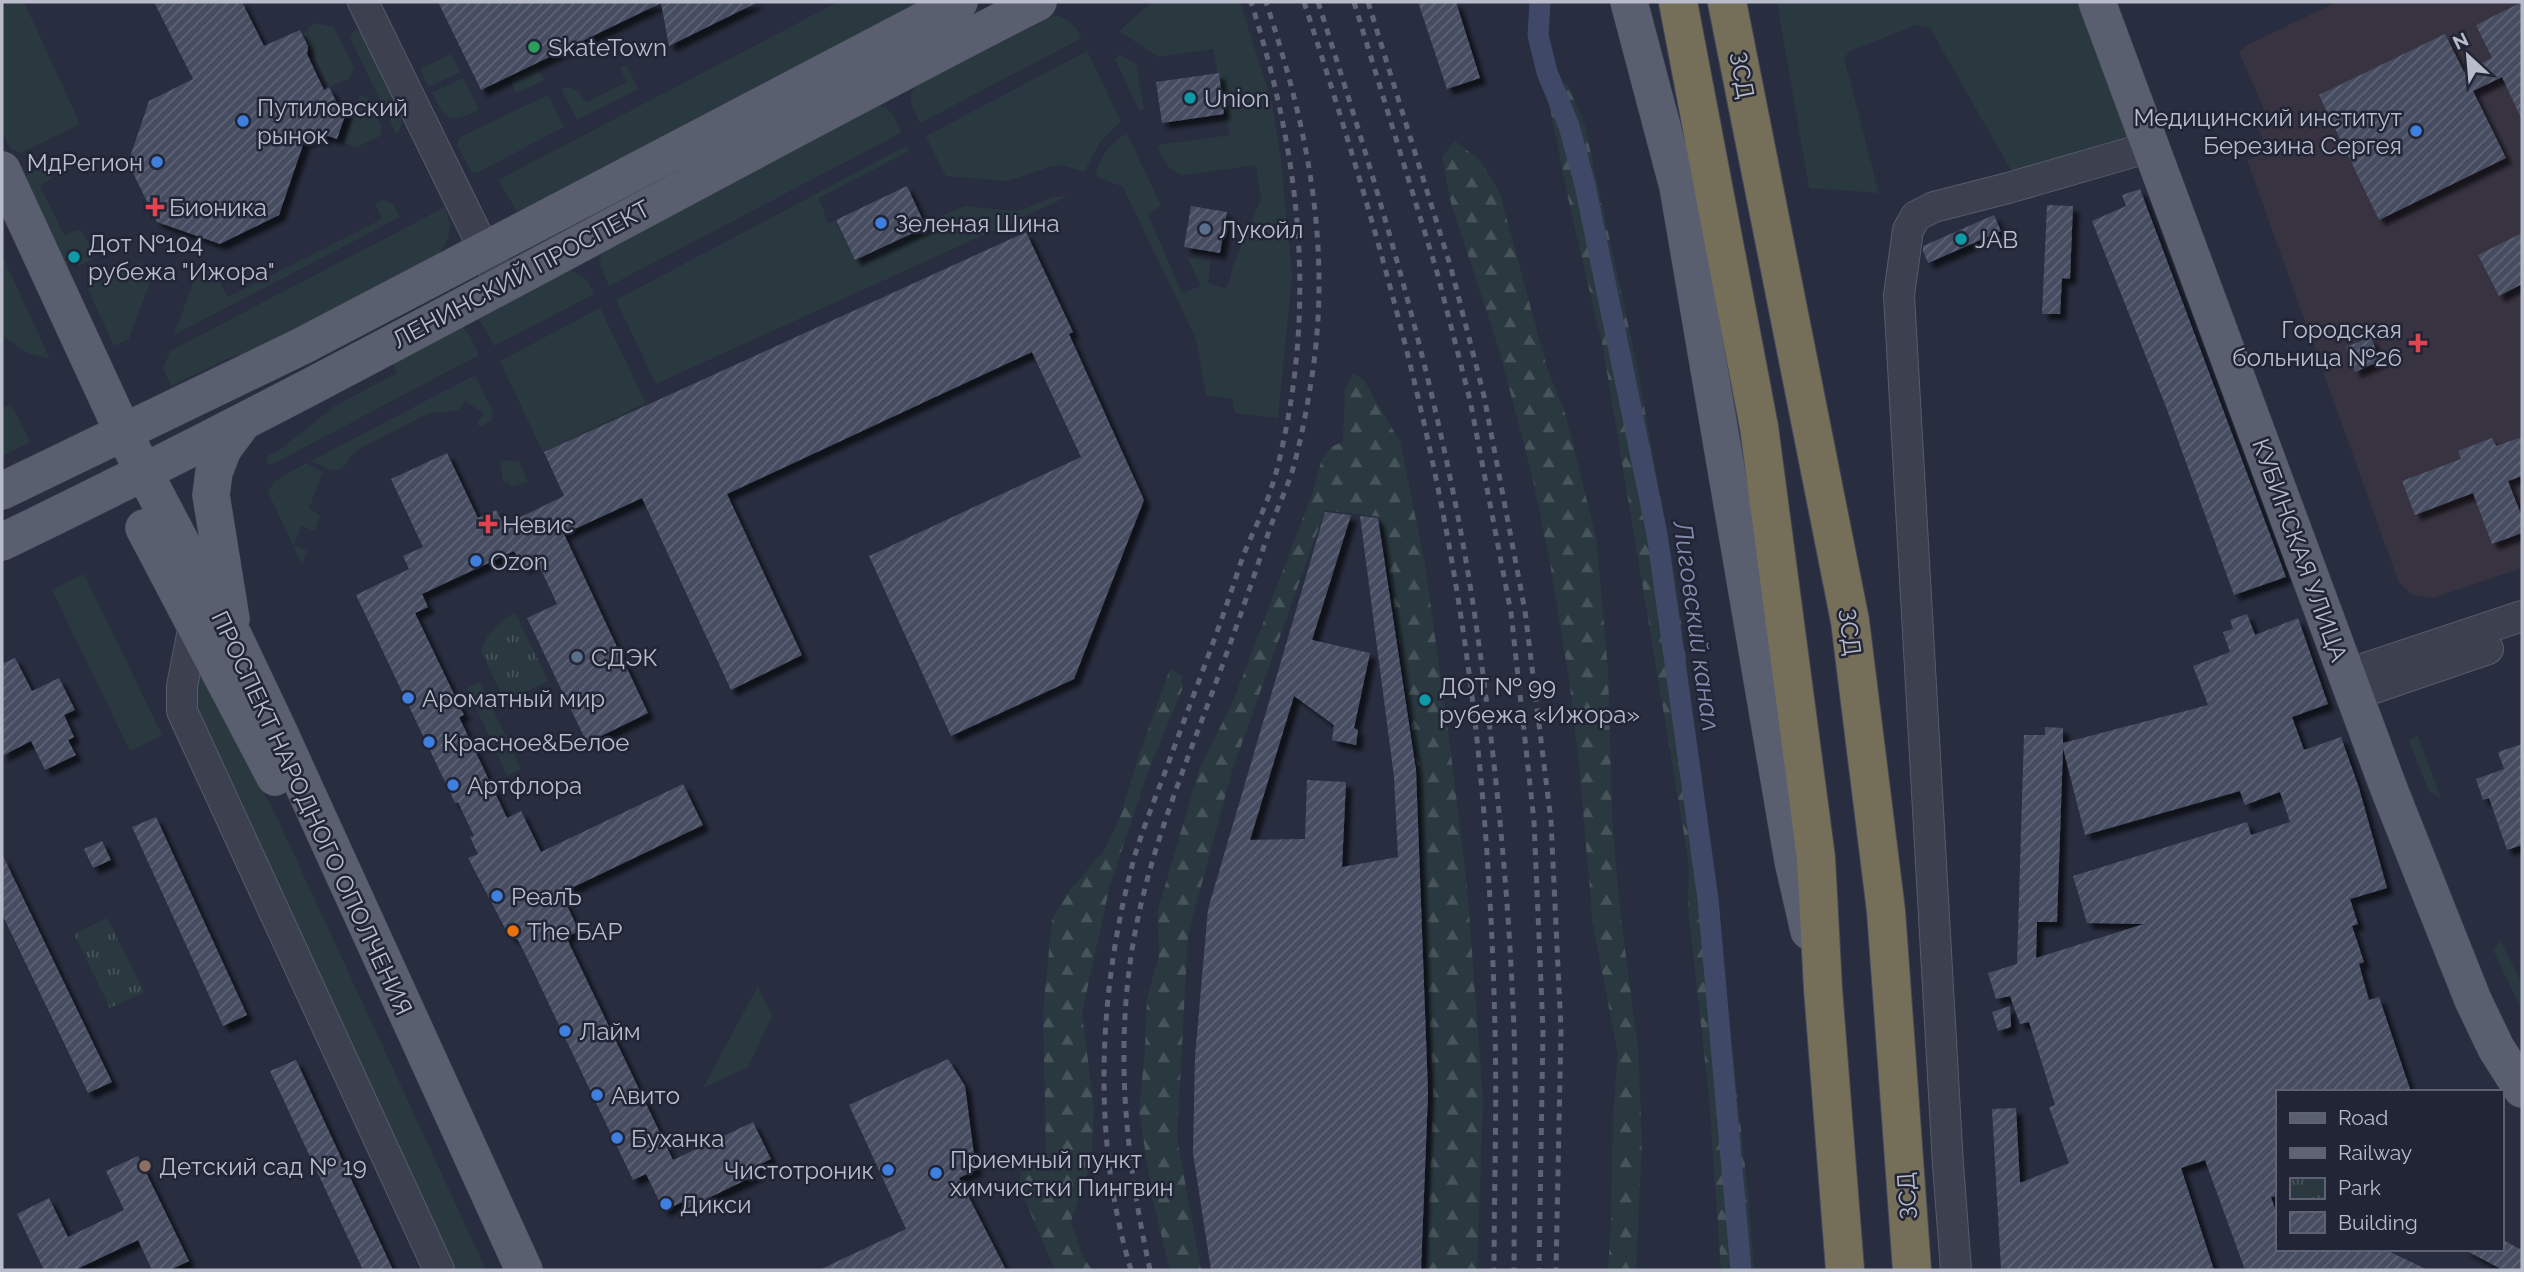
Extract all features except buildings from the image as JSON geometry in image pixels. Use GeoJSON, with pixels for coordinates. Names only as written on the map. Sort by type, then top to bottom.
{"type":"FeatureCollection","features":[{"type":"Feature","properties":{"kind":"highway","name":"ЗСД"},"geometry":{"type":"LineString","coordinates":[[1678,2],[1759,427],[1816,858],[1823,989],[1845,1270]]}},
{"type":"Feature","properties":{"kind":"highway","name":"ЗСД"},"geometry":{"type":"LineString","coordinates":[[1727,2],[1850,621],[1886,911],[1912,1270]]}},
{"type":"Feature","properties":{"kind":"main road","name":"ЛЕНИНСКИЙ ПРОСПЕКТ"},"geometry":{"type":"LineString","coordinates":[[2,491],[302,346],[960,2]]}},
{"type":"Feature","properties":{"kind":"main road","name":"ЛЕНИНСКИЙ ПРОСПЕКТ"},"geometry":{"type":"LineString","coordinates":[[2,542],[243,422],[875,85],[1038,2]]}},
{"type":"Feature","properties":{"kind":"main road"},"geometry":{"type":"LineString","coordinates":[[1629,2],[1678,187],[1793,861],[1823,989]]}},
{"type":"Feature","properties":{"kind":"main road"},"geometry":{"type":"LineString","coordinates":[[1741,2],[1748,106]]}},
{"type":"Feature","properties":{"kind":"main road","name":"КУБИНСКАЯ УЛИЦА"},"geometry":{"type":"LineString","coordinates":[[2097,2],[2150,146],[2364,681],[2494,993],[2522,1047]]}},
{"type":"Feature","properties":{"kind":"main road","name":"КУБИНСКАЯ УЛИЦА"},"geometry":{"type":"LineString","coordinates":[[2123,2],[2364,681],[2389,789],[2473,1000],[2496,1048],[2522,1089]]}},
{"type":"Feature","properties":{"kind":"main road","name":"ПРОСПЕКТ НАРОДНОГО ОПОЛЧЕНИЯ"},"geometry":{"type":"LineString","coordinates":[[2,170],[112,438]]}},
{"type":"Feature","properties":{"kind":"main road","name":"ПРОСПЕКТ НАРОДНОГО ОПОЛЧЕНИЯ"},"geometry":{"type":"LineString","coordinates":[[2,226],[133,478],[234,637],[524,1270]]}},
{"type":"Feature","properties":{"kind":"main road"},"geometry":{"type":"LineString","coordinates":[[234,637],[211,495],[214,472],[223,449],[243,422]]}},
{"type":"Feature","properties":{"kind":"main road","name":"ПРОСПЕКТ НАРОДНОГО ОПОЛЧЕНИЯ"},"geometry":{"type":"LineString","coordinates":[[133,478],[194,625],[300,825],[501,1270]]}},
{"type":"Feature","properties":{"kind":"street"},"geometry":{"type":"LineString","coordinates":[[363,2],[501,285]]}},
{"type":"Feature","properties":{"kind":"street"},"geometry":{"type":"LineString","coordinates":[[1956,1270],[1899,295],[1908,230],[1916,216],[1934,207],[2150,146]]}},
{"type":"Feature","properties":{"kind":"street"},"geometry":{"type":"LineString","coordinates":[[2364,681],[2522,616]]}},
{"type":"Feature","properties":{"kind":"street"},"geometry":{"type":"LineString","coordinates":[[194,625],[182,686],[182,711],[439,1270]]}},
{"type":"Feature","properties":{"kind":"street"},"geometry":{"type":"LineString","coordinates":[[2364,681],[2522,638]]}},
{"type":"Feature","properties":{"kind":"shaded area","name":"Городская больница №26"},"geometry":{"type":"Polygon","coordinates":[[[2337,2],[2522,2],[2522,568],[2433,598],[2413,595],[2399,583],[2247,160],[2278,144],[2263,140],[2256,122],[2267,116],[2239,52],[2247,45],[2337,2]]]}},
{"type":"Feature","properties":{"kind":"green space"},"geometry":{"type":"Polygon","coordinates":[[[2,2],[24,2],[80,124],[21,153],[11,150],[2,132],[2,2]]]}},
{"type":"Feature","properties":{"kind":"green space"},"geometry":{"type":"Polygon","coordinates":[[[838,2],[920,2],[517,212],[498,180],[838,2]]]}},
{"type":"Feature","properties":{"kind":"green space"},"geometry":{"type":"Polygon","coordinates":[[[1152,2],[1240,2],[1272,103],[1281,160],[1292,276],[1278,418],[1235,413],[1232,399],[1206,395],[1196,339],[1123,187],[1095,176],[1106,151],[1115,141],[1127,134],[1161,205],[1148,215],[1182,293],[1201,286],[1187,257],[1211,261],[1208,283],[1224,288],[1228,286],[1233,266],[1261,199],[1256,165],[1184,175],[1170,168],[1164,160],[1157,145],[1230,135],[1213,49],[1158,57],[1119,31],[1152,2]]]}},
{"type":"Feature","properties":{"kind":"green space"},"geometry":{"type":"Polygon","coordinates":[[[1777,2],[2086,2],[2137,142],[2022,173],[2011,170],[1930,28],[1916,25],[1850,51],[1844,58],[1879,193],[1809,188],[1777,2]]]}},
{"type":"Feature","properties":{"kind":"green space"},"geometry":{"type":"Polygon","coordinates":[[[1055,15],[1071,23],[1082,38],[920,123],[911,100],[916,86],[1055,15]]]}},
{"type":"Feature","properties":{"kind":"green space"},"geometry":{"type":"Polygon","coordinates":[[[317,23],[334,27],[354,68],[349,78],[329,87],[303,34],[308,27],[317,23]]]}},
{"type":"Feature","properties":{"kind":"green space"},"geometry":{"type":"Polygon","coordinates":[[[356,29],[363,36],[401,118],[402,124],[397,135],[350,38],[356,29]]]}},
{"type":"Feature","properties":{"kind":"green space"},"geometry":{"type":"Polygon","coordinates":[[[1087,51],[1121,121],[1100,142],[1084,172],[1063,165],[1007,181],[946,176],[926,136],[1087,51]]]}},
{"type":"Feature","properties":{"kind":"green space"},"geometry":{"type":"Polygon","coordinates":[[[451,54],[460,72],[429,87],[420,69],[451,54]]]}},
{"type":"Feature","properties":{"kind":"green space"},"geometry":{"type":"Polygon","coordinates":[[[1120,54],[1136,64],[1144,109],[1139,110],[1115,59],[1120,54]]]}},
{"type":"Feature","properties":{"kind":"green space"},"geometry":{"type":"Polygon","coordinates":[[[626,65],[638,89],[577,120],[561,89],[576,90],[586,102],[627,82],[620,68],[626,65]]]}},
{"type":"Feature","properties":{"kind":"green space"},"geometry":{"type":"Polygon","coordinates":[[[537,67],[544,80],[516,93],[510,80],[537,67]]]}},
{"type":"Feature","properties":{"kind":"green space"},"geometry":{"type":"Polygon","coordinates":[[[463,78],[479,110],[461,117],[449,117],[432,93],[463,78]]]}},
{"type":"Feature","properties":{"kind":"green space"},"geometry":{"type":"Polygon","coordinates":[[[1551,83],[1568,84],[1585,126],[1635,356],[1675,577],[1707,817],[1754,1270],[1721,1270],[1709,1097],[1688,908],[1689,864],[1603,348],[1546,88],[1551,83]]]}},
{"type":"Feature","properties":{"kind":"green space"},"geometry":{"type":"Polygon","coordinates":[[[360,95],[368,98],[382,127],[380,136],[357,147],[344,143],[360,95]]]}},
{"type":"Feature","properties":{"kind":"green space"},"geometry":{"type":"Polygon","coordinates":[[[548,95],[564,127],[477,173],[471,172],[457,145],[460,137],[548,95]]]}},
{"type":"Feature","properties":{"kind":"green space"},"geometry":{"type":"Polygon","coordinates":[[[878,106],[891,112],[901,133],[609,286],[600,265],[604,250],[878,106]]]}},
{"type":"Feature","properties":{"kind":"green space"},"geometry":{"type":"Polygon","coordinates":[[[1455,141],[1481,161],[1500,194],[1547,368],[1565,413],[1596,537],[1608,670],[1612,818],[1620,911],[1638,1048],[1642,1141],[1636,1270],[1608,1270],[1613,1114],[1618,1054],[1593,925],[1570,686],[1550,563],[1532,475],[1499,349],[1451,203],[1442,157],[1455,141]]]}},
{"type":"Feature","properties":{"kind":"green space"},"geometry":{"type":"Polygon","coordinates":[[[906,146],[909,151],[819,198],[828,223],[835,221],[855,260],[934,224],[933,219],[965,206],[1014,211],[1052,197],[1069,196],[656,384],[616,300],[906,146]]]}},
{"type":"Feature","properties":{"kind":"green space"},"geometry":{"type":"Polygon","coordinates":[[[44,166],[50,168],[53,177],[40,186],[64,235],[82,231],[94,255],[91,260],[79,266],[76,261],[61,266],[24,178],[44,166]]]}},
{"type":"Feature","properties":{"kind":"green space"},"geometry":{"type":"Polygon","coordinates":[[[383,200],[393,204],[400,217],[174,335],[197,272],[211,265],[228,297],[382,219],[375,204],[383,200]]]}},
{"type":"Feature","properties":{"kind":"green space"},"geometry":{"type":"Polygon","coordinates":[[[445,207],[449,234],[435,257],[268,345],[227,359],[171,386],[163,368],[170,351],[445,207]]]}},
{"type":"Feature","properties":{"kind":"green space"},"geometry":{"type":"Polygon","coordinates":[[[2,255],[50,359],[27,353],[2,335],[2,255]]]}},
{"type":"Feature","properties":{"kind":"green space"},"geometry":{"type":"Polygon","coordinates":[[[140,262],[150,282],[129,339],[114,346],[87,287],[140,262]]]}},
{"type":"Feature","properties":{"kind":"green space"},"geometry":{"type":"Polygon","coordinates":[[[571,270],[587,280],[594,294],[494,346],[477,317],[571,270]]]}},
{"type":"Feature","properties":{"kind":"green space"},"geometry":{"type":"Polygon","coordinates":[[[600,308],[646,403],[543,452],[500,361],[600,308]]]}},
{"type":"Feature","properties":{"kind":"green space"},"geometry":{"type":"Polygon","coordinates":[[[462,326],[479,355],[271,465],[266,462],[267,456],[278,451],[335,406],[397,373],[392,362],[462,326]]]}},
{"type":"Feature","properties":{"kind":"green space"},"geometry":{"type":"Polygon","coordinates":[[[1353,374],[1363,379],[1400,442],[1425,564],[1467,887],[1483,1099],[1477,1270],[1427,1270],[1433,1092],[1418,773],[1381,517],[1325,510],[1232,771],[1188,935],[1177,1138],[1201,1270],[1170,1270],[1153,1201],[1139,1111],[1147,999],[1159,955],[1158,910],[1199,770],[1235,697],[1312,494],[1322,459],[1333,446],[1343,442],[1345,388],[1353,374]]]}},
{"type":"Feature","properties":{"kind":"green space"},"geometry":{"type":"Polygon","coordinates":[[[475,375],[493,412],[492,421],[479,427],[478,422],[484,414],[465,401],[458,411],[429,413],[355,451],[344,467],[338,470],[331,470],[311,461],[475,375]]]}},
{"type":"Feature","properties":{"kind":"green space"},"geometry":{"type":"Polygon","coordinates":[[[11,404],[30,442],[2,456],[2,408],[11,404]]]}},
{"type":"Feature","properties":{"kind":"green space"},"geometry":{"type":"Polygon","coordinates":[[[500,460],[519,461],[528,482],[511,487],[508,482],[503,483],[500,460]]]}},
{"type":"Feature","properties":{"kind":"green space"},"geometry":{"type":"Polygon","coordinates":[[[306,463],[323,472],[309,508],[320,516],[315,531],[301,526],[294,545],[307,551],[302,565],[268,492],[274,482],[306,463]]]}},
{"type":"Feature","properties":{"kind":"green space"},"geometry":{"type":"Polygon","coordinates":[[[84,574],[162,735],[130,751],[52,590],[84,574]]]}},
{"type":"Feature","properties":{"kind":"green space"},"geometry":{"type":"Polygon","coordinates":[[[515,612],[548,681],[505,701],[481,651],[495,628],[515,612]]]}},
{"type":"Feature","properties":{"kind":"green space"},"geometry":{"type":"Polygon","coordinates":[[[200,664],[284,833],[486,1270],[452,1270],[194,698],[200,664]]]}},
{"type":"Feature","properties":{"kind":"green space"},"geometry":{"type":"Polygon","coordinates":[[[1170,669],[1182,676],[1182,690],[1149,769],[1110,885],[1082,1013],[1094,1109],[1091,1162],[1071,1222],[1083,1257],[1093,1270],[1055,1270],[1019,1186],[1023,1157],[1046,1154],[1043,1011],[1052,920],[1070,890],[1104,851],[1121,815],[1170,669]]]}},
{"type":"Feature","properties":{"kind":"green space"},"geometry":{"type":"Polygon","coordinates":[[[480,682],[521,769],[507,776],[467,688],[480,682]]]}},
{"type":"Feature","properties":{"kind":"green space"},"geometry":{"type":"Polygon","coordinates":[[[2418,736],[2441,798],[2429,792],[2409,740],[2418,736]]]}},
{"type":"Feature","properties":{"kind":"green space"},"geometry":{"type":"Polygon","coordinates":[[[107,918],[144,992],[110,1008],[74,934],[107,918]]]}},
{"type":"Feature","properties":{"kind":"green space"},"geometry":{"type":"Polygon","coordinates":[[[2500,940],[2522,984],[2522,1010],[2493,950],[2500,940]]]}},
{"type":"Feature","properties":{"kind":"green space"},"geometry":{"type":"Polygon","coordinates":[[[758,986],[772,1016],[748,1067],[703,1088],[758,986]]]}},
{"type":"Feature","properties":{"kind":"waterway","name":"Лиговский канал"},"geometry":{"type":"LineString","coordinates":[[1540,2],[1538,35],[1547,72],[1569,126],[1585,185],[1657,534],[1708,899],[1741,1270]]}},
{"type":"Feature","properties":{"kind":"railway"},"geometry":{"type":"LineString","coordinates":[[1131,1270],[1118,1220],[1105,1116],[1104,1063],[1113,957],[1143,830],[1272,486],[1286,429],[1295,374],[1300,266],[1296,213],[1280,107],[1251,2]]}},
{"type":"Feature","properties":{"kind":"railway"},"geometry":{"type":"LineString","coordinates":[[1150,1270],[1129,1146],[1126,1105],[1125,1022],[1134,938],[1146,884],[1171,803],[1292,472],[1308,400],[1317,327],[1319,280],[1312,186],[1293,94],[1266,2]]}},
{"type":"Feature","properties":{"kind":"railway"},"geometry":{"type":"LineString","coordinates":[[1304,2],[1352,153],[1415,383],[1448,539],[1461,617],[1485,823],[1494,979],[1494,1270]]}},
{"type":"Feature","properties":{"kind":"railway"},"geometry":{"type":"LineString","coordinates":[[1318,2],[1366,153],[1429,383],[1447,461],[1475,617],[1489,720],[1509,927],[1515,1090],[1514,1270]]}},
{"type":"Feature","properties":{"kind":"railway"},"geometry":{"type":"LineString","coordinates":[[1354,2],[1437,272],[1470,400],[1511,613],[1534,821],[1543,1030],[1539,1270]]}},
{"type":"Feature","properties":{"kind":"railway"},"geometry":{"type":"LineString","coordinates":[[1368,2],[1451,268],[1484,396],[1525,611],[1551,821],[1561,1030],[1556,1270]]}},
{"type":"Feature","properties":{"kind":"place","name":"SkateTown"},"geometry":{"type":"Point","coordinates":[534,47]}},
{"type":"Feature","properties":{"kind":"place","name":"Union"},"geometry":{"type":"Point","coordinates":[1190,98]}},
{"type":"Feature","properties":{"kind":"place","name":"Путиловский рынок"},"geometry":{"type":"Point","coordinates":[243,121]}},
{"type":"Feature","properties":{"kind":"place","name":"Медицинский институт Березина Сергея"},"geometry":{"type":"Point","coordinates":[2416,131]}},
{"type":"Feature","properties":{"kind":"place","name":"МдРегион"},"geometry":{"type":"Point","coordinates":[157,162]}},
{"type":"Feature","properties":{"kind":"place","name":"Бионика"},"geometry":{"type":"Point","coordinates":[155,207]}},
{"type":"Feature","properties":{"kind":"place","name":"Зеленая Шина"},"geometry":{"type":"Point","coordinates":[881,223]}},
{"type":"Feature","properties":{"kind":"place","name":"Лукойл"},"geometry":{"type":"Point","coordinates":[1205,229]}},
{"type":"Feature","properties":{"kind":"place","name":"JAB"},"geometry":{"type":"Point","coordinates":[1961,239]}},
{"type":"Feature","properties":{"kind":"place","name":"Дот №104 рубежа \"Ижора\""},"geometry":{"type":"Point","coordinates":[74,257]}},
{"type":"Feature","properties":{"kind":"place","name":"Городская больница №26"},"geometry":{"type":"Point","coordinates":[2418,343]}},
{"type":"Feature","properties":{"kind":"place","name":"Невис"},"geometry":{"type":"Point","coordinates":[488,524]}},
{"type":"Feature","properties":{"kind":"place","name":"Ozon"},"geometry":{"type":"Point","coordinates":[476,561]}},
{"type":"Feature","properties":{"kind":"place","name":"СДЭК"},"geometry":{"type":"Point","coordinates":[577,657]}},
{"type":"Feature","properties":{"kind":"place","name":"Ароматный мир"},"geometry":{"type":"Point","coordinates":[408,698]}},
{"type":"Feature","properties":{"kind":"place","name":"ДОТ № 99 рубежа «Ижора»"},"geometry":{"type":"Point","coordinates":[1425,700]}},
{"type":"Feature","properties":{"kind":"place","name":"Красное&Белое"},"geometry":{"type":"Point","coordinates":[429,742]}},
{"type":"Feature","properties":{"kind":"place","name":"Артфлора"},"geometry":{"type":"Point","coordinates":[453,785]}},
{"type":"Feature","properties":{"kind":"place","name":"РеалЪ"},"geometry":{"type":"Point","coordinates":[497,896]}},
{"type":"Feature","properties":{"kind":"place","name":"The БАР"},"geometry":{"type":"Point","coordinates":[513,931]}},
{"type":"Feature","properties":{"kind":"place","name":"Лайм"},"geometry":{"type":"Point","coordinates":[565,1031]}},
{"type":"Feature","properties":{"kind":"place","name":"Авито"},"geometry":{"type":"Point","coordinates":[597,1095]}},
{"type":"Feature","properties":{"kind":"place","name":"Буханка"},"geometry":{"type":"Point","coordinates":[617,1138]}},
{"type":"Feature","properties":{"kind":"place","name":"Детский сад № 19"},"geometry":{"type":"Point","coordinates":[145,1166]}},
{"type":"Feature","properties":{"kind":"place","name":"Чистотроник"},"geometry":{"type":"Point","coordinates":[888,1170]}},
{"type":"Feature","properties":{"kind":"place","name":"Приемный пункт химчистки Пингвин"},"geometry":{"type":"Point","coordinates":[936,1173]}},
{"type":"Feature","properties":{"kind":"place","name":"Дикси"},"geometry":{"type":"Point","coordinates":[666,1204]}}]}
